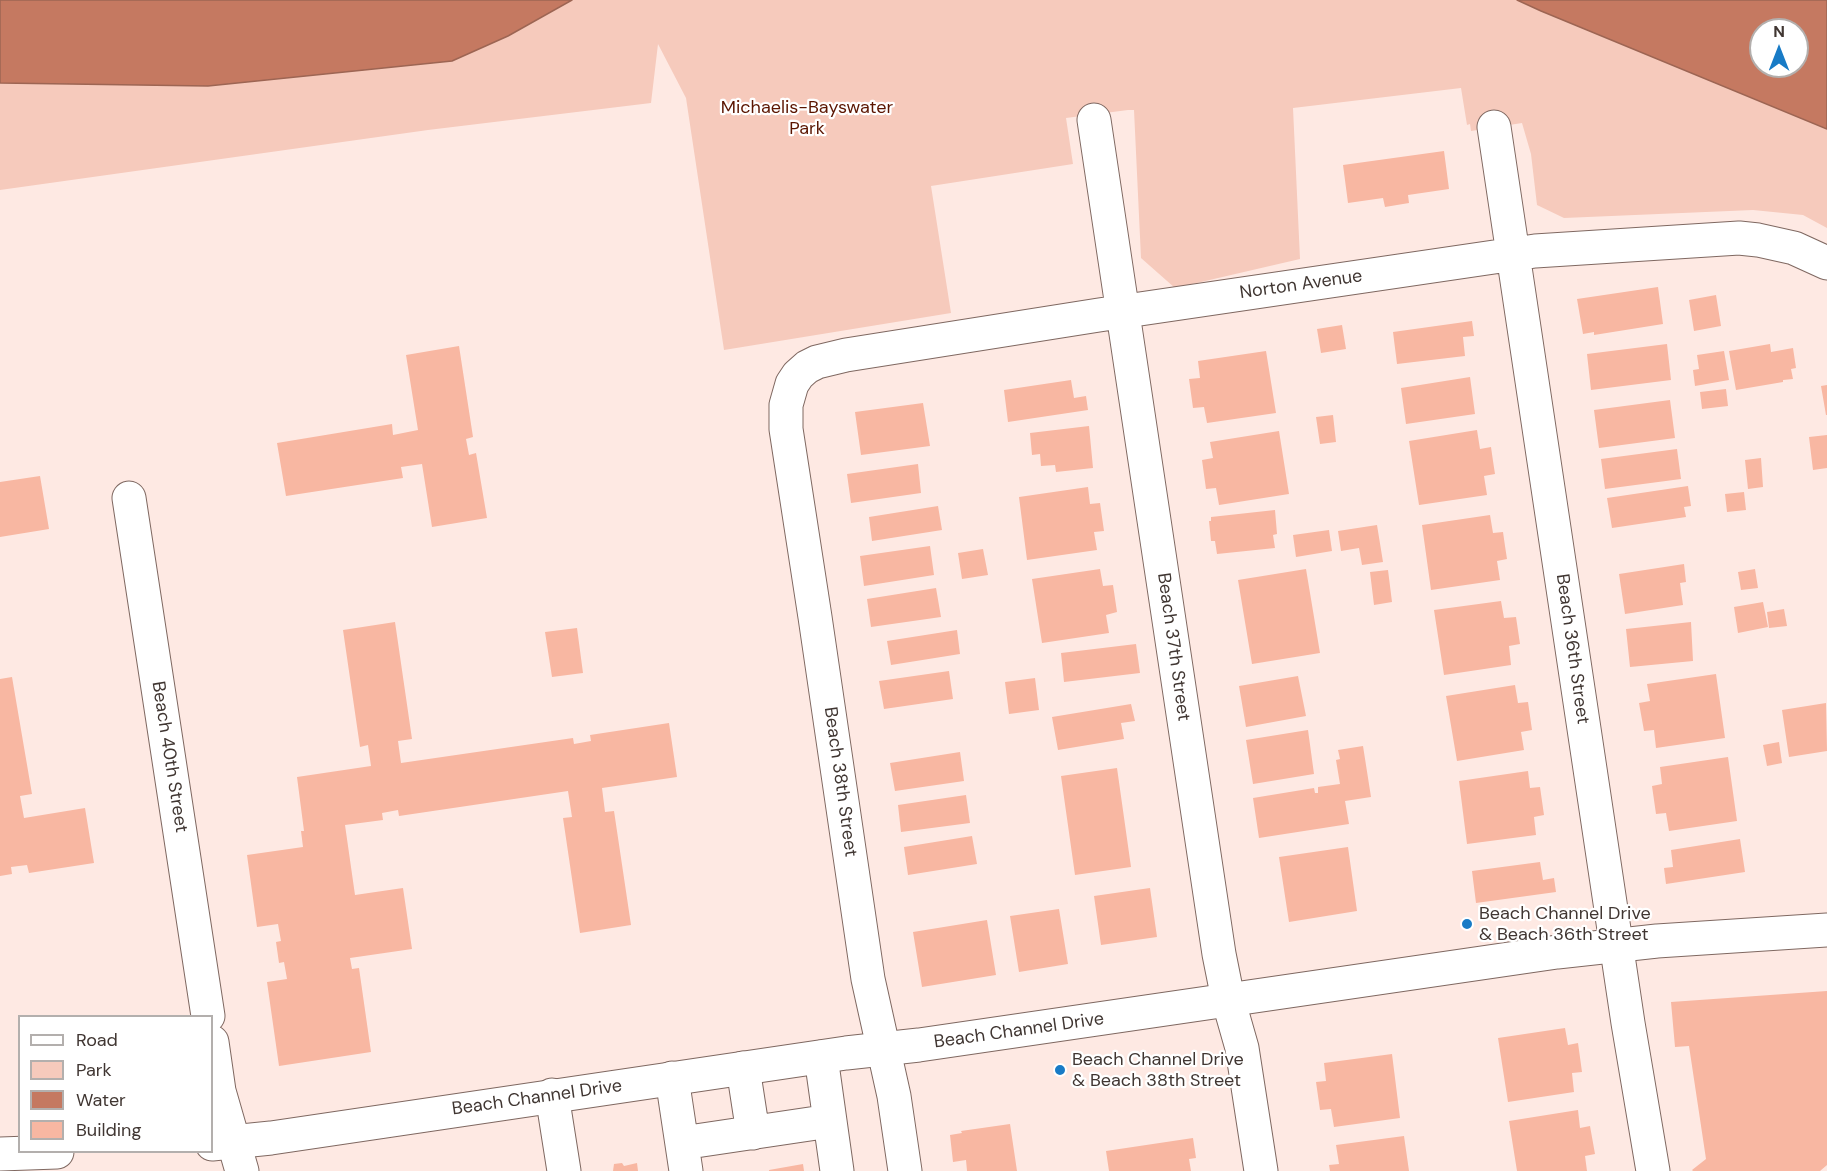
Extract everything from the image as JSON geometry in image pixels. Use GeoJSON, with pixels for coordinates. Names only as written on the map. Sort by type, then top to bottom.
{"type":"FeatureCollection","features":[{"type":"Feature","properties":{"kind":"street","name":"Beach 37th Street"},"geometry":{"type":"LineString","coordinates":[[1094,120],[1215,931],[1228,999],[1242,1048],[1261,1171]]}},
{"type":"Feature","properties":{"kind":"street","name":"Beach 36th Street"},"geometry":{"type":"LineString","coordinates":[[1494,127],[1616,945],[1653,1171]]}},
{"type":"Feature","properties":{"kind":"street","name":"Norton Avenue"},"geometry":{"type":"LineString","coordinates":[[789,393],[798,375],[807,367],[832,357],[1514,254],[1739,238],[1794,249],[1827,263]]}},
{"type":"Feature","properties":{"kind":"street","name":"Beach 38th Street"},"geometry":{"type":"LineString","coordinates":[[789,393],[786,405],[786,429],[868,979],[894,1096],[905,1171]]}},
{"type":"Feature","properties":{"kind":"street","name":"Beach 40th Street"},"geometry":{"type":"LineString","coordinates":[[129,498],[208,1015]]}},
{"type":"Feature","properties":{"kind":"street","name":"Beach Channel Drive"},"geometry":{"type":"LineString","coordinates":[[229,1153],[552,1095],[884,1048],[920,1045],[1557,952],[1616,945],[1827,930]]}},
{"type":"Feature","properties":{"kind":"street"},"geometry":{"type":"LineString","coordinates":[[213,1049],[229,1153]]}},
{"type":"Feature","properties":{"kind":"street"},"geometry":{"type":"LineString","coordinates":[[821,1057],[837,1171]]}},
{"type":"Feature","properties":{"kind":"street"},"geometry":{"type":"LineString","coordinates":[[743,1068],[753,1133]]}},
{"type":"Feature","properties":{"kind":"street"},"geometry":{"type":"LineString","coordinates":[[672,1078],[684,1157],[753,1133],[830,1121]]}},
{"type":"Feature","properties":{"kind":"street"},"geometry":{"type":"LineString","coordinates":[[552,1095],[564,1171]]}},
{"type":"Feature","properties":{"kind":"street"},"geometry":{"type":"LineString","coordinates":[[0,1154],[44,1158]]}},
{"type":"Feature","properties":{"kind":"green space","name":"Michaelis-Bayswater Park"},"geometry":{"type":"Polygon","coordinates":[[[572,0],[1517,0],[1827,129],[1827,228],[1803,215],[1753,210],[1564,218],[1537,205],[1531,154],[1522,123],[1471,131],[1470,124],[1467,125],[1461,88],[1293,108],[1300,259],[1175,288],[1141,258],[1134,110],[1128,110],[1066,118],[1073,164],[931,186],[951,313],[724,350],[686,98],[658,44],[651,103],[428,130],[0,190],[0,83],[208,86],[452,61],[508,36],[572,0]]]}},
{"type":"Feature","properties":{"kind":"water"},"geometry":{"type":"Polygon","coordinates":[[[0,0],[572,0],[508,36],[452,61],[208,86],[0,83],[0,0]]]}},
{"type":"Feature","properties":{"kind":"water"},"geometry":{"type":"Polygon","coordinates":[[[1517,0],[1827,0],[1827,129],[1541,11],[1517,0]]]}},
{"type":"Feature","properties":{"kind":"building"},"geometry":{"type":"Polygon","coordinates":[[[1444,151],[1449,189],[1408,195],[1409,203],[1385,207],[1383,198],[1348,203],[1343,165],[1444,151]]]}},
{"type":"Feature","properties":{"kind":"building"},"geometry":{"type":"Polygon","coordinates":[[[1658,287],[1663,324],[1594,335],[1594,332],[1583,334],[1577,299],[1658,287]]]}},
{"type":"Feature","properties":{"kind":"building"},"geometry":{"type":"Polygon","coordinates":[[[1716,295],[1721,326],[1694,331],[1689,300],[1716,295]]]}},
{"type":"Feature","properties":{"kind":"building"},"geometry":{"type":"Polygon","coordinates":[[[1472,321],[1474,336],[1463,337],[1465,356],[1397,364],[1393,332],[1472,321]]]}},
{"type":"Feature","properties":{"kind":"building"},"geometry":{"type":"Polygon","coordinates":[[[1342,325],[1346,349],[1321,353],[1317,329],[1342,325]]]}},
{"type":"Feature","properties":{"kind":"building"},"geometry":{"type":"Polygon","coordinates":[[[1667,344],[1671,380],[1591,390],[1587,354],[1667,344]]]}},
{"type":"Feature","properties":{"kind":"building"},"geometry":{"type":"Polygon","coordinates":[[[1770,344],[1771,352],[1793,348],[1796,368],[1791,369],[1793,379],[1736,390],[1729,351],[1770,344]]]}},
{"type":"Feature","properties":{"kind":"building"},"geometry":{"type":"Polygon","coordinates":[[[459,346],[473,437],[466,439],[469,455],[476,453],[487,518],[432,527],[422,464],[401,467],[403,478],[286,496],[277,443],[392,424],[393,435],[418,430],[406,355],[459,346]]]}},
{"type":"Feature","properties":{"kind":"building"},"geometry":{"type":"Polygon","coordinates":[[[1266,351],[1276,413],[1207,423],[1204,407],[1193,408],[1189,379],[1200,378],[1198,361],[1266,351]]]}},
{"type":"Feature","properties":{"kind":"building"},"geometry":{"type":"Polygon","coordinates":[[[1724,351],[1729,380],[1695,386],[1693,370],[1699,369],[1697,355],[1724,351]]]}},
{"type":"Feature","properties":{"kind":"building"},"geometry":{"type":"Polygon","coordinates":[[[1470,377],[1475,414],[1406,424],[1401,388],[1470,377]]]}},
{"type":"Feature","properties":{"kind":"building"},"geometry":{"type":"Polygon","coordinates":[[[1071,380],[1074,398],[1086,396],[1088,410],[1008,422],[1004,390],[1071,380]]]}},
{"type":"Feature","properties":{"kind":"building"},"geometry":{"type":"Polygon","coordinates":[[[1827,385],[1827,415],[1826,415],[1821,386],[1827,385]]]}},
{"type":"Feature","properties":{"kind":"building"},"geometry":{"type":"Polygon","coordinates":[[[1726,389],[1728,406],[1702,409],[1700,392],[1726,389]]]}},
{"type":"Feature","properties":{"kind":"building"},"geometry":{"type":"Polygon","coordinates":[[[1670,400],[1675,438],[1599,448],[1594,410],[1670,400]]]}},
{"type":"Feature","properties":{"kind":"building"},"geometry":{"type":"Polygon","coordinates":[[[923,403],[930,446],[861,455],[855,412],[923,403]]]}},
{"type":"Feature","properties":{"kind":"building"},"geometry":{"type":"Polygon","coordinates":[[[1333,415],[1336,442],[1320,444],[1316,417],[1333,415]]]}},
{"type":"Feature","properties":{"kind":"building"},"geometry":{"type":"Polygon","coordinates":[[[1089,426],[1093,468],[1056,472],[1055,465],[1041,466],[1040,454],[1032,455],[1030,433],[1089,426]]]}},
{"type":"Feature","properties":{"kind":"building"},"geometry":{"type":"Polygon","coordinates":[[[1477,430],[1480,449],[1491,447],[1495,474],[1484,476],[1487,495],[1419,505],[1409,441],[1477,430]]]}},
{"type":"Feature","properties":{"kind":"building"},"geometry":{"type":"Polygon","coordinates":[[[1279,431],[1289,494],[1219,505],[1216,488],[1206,489],[1202,460],[1213,458],[1210,442],[1279,431]]]}},
{"type":"Feature","properties":{"kind":"building"},"geometry":{"type":"Polygon","coordinates":[[[1827,435],[1827,468],[1813,470],[1809,437],[1827,435]]]}},
{"type":"Feature","properties":{"kind":"building"},"geometry":{"type":"Polygon","coordinates":[[[1677,449],[1681,479],[1605,489],[1601,459],[1677,449]]]}},
{"type":"Feature","properties":{"kind":"building"},"geometry":{"type":"Polygon","coordinates":[[[1761,458],[1763,487],[1748,489],[1745,460],[1761,458]]]}},
{"type":"Feature","properties":{"kind":"building"},"geometry":{"type":"Polygon","coordinates":[[[918,464],[921,493],[851,503],[847,474],[918,464]]]}},
{"type":"Feature","properties":{"kind":"building"},"geometry":{"type":"Polygon","coordinates":[[[40,476],[49,529],[0,537],[0,482],[40,476]]]}},
{"type":"Feature","properties":{"kind":"building"},"geometry":{"type":"Polygon","coordinates":[[[1688,486],[1691,506],[1684,507],[1686,517],[1612,528],[1607,498],[1688,486]]]}},
{"type":"Feature","properties":{"kind":"building"},"geometry":{"type":"Polygon","coordinates":[[[1088,487],[1090,504],[1100,503],[1104,531],[1094,532],[1097,550],[1027,560],[1019,497],[1088,487]]]}},
{"type":"Feature","properties":{"kind":"building"},"geometry":{"type":"Polygon","coordinates":[[[1744,492],[1746,510],[1727,512],[1725,494],[1744,492]]]}},
{"type":"Feature","properties":{"kind":"building"},"geometry":{"type":"Polygon","coordinates":[[[938,506],[942,530],[872,541],[869,517],[938,506]]]}},
{"type":"Feature","properties":{"kind":"building"},"geometry":{"type":"Polygon","coordinates":[[[1275,510],[1277,534],[1273,535],[1275,548],[1217,554],[1215,541],[1211,541],[1209,521],[1211,517],[1275,510]]]}},
{"type":"Feature","properties":{"kind":"building"},"geometry":{"type":"Polygon","coordinates":[[[1490,515],[1493,533],[1503,532],[1507,559],[1497,561],[1500,580],[1431,590],[1422,525],[1490,515]]]}},
{"type":"Feature","properties":{"kind":"building"},"geometry":{"type":"Polygon","coordinates":[[[1377,525],[1383,562],[1362,565],[1359,548],[1341,551],[1338,531],[1377,525]]]}},
{"type":"Feature","properties":{"kind":"building"},"geometry":{"type":"Polygon","coordinates":[[[1329,530],[1332,551],[1296,557],[1293,535],[1329,530]]]}},
{"type":"Feature","properties":{"kind":"building"},"geometry":{"type":"Polygon","coordinates":[[[930,546],[934,575],[864,586],[860,556],[930,546]]]}},
{"type":"Feature","properties":{"kind":"building"},"geometry":{"type":"Polygon","coordinates":[[[983,549],[988,575],[962,579],[958,553],[983,549]]]}},
{"type":"Feature","properties":{"kind":"building"},"geometry":{"type":"Polygon","coordinates":[[[1684,564],[1686,582],[1680,583],[1683,605],[1625,614],[1619,574],[1684,564]]]}},
{"type":"Feature","properties":{"kind":"building"},"geometry":{"type":"Polygon","coordinates":[[[1100,569],[1103,586],[1113,585],[1117,612],[1106,615],[1109,633],[1042,643],[1032,579],[1100,569]]]}},
{"type":"Feature","properties":{"kind":"building"},"geometry":{"type":"Polygon","coordinates":[[[1306,569],[1320,653],[1252,664],[1238,580],[1306,569]]]}},
{"type":"Feature","properties":{"kind":"building"},"geometry":{"type":"Polygon","coordinates":[[[1755,569],[1758,588],[1741,590],[1738,572],[1755,569]]]}},
{"type":"Feature","properties":{"kind":"building"},"geometry":{"type":"Polygon","coordinates":[[[1388,570],[1392,602],[1374,605],[1370,572],[1388,570]]]}},
{"type":"Feature","properties":{"kind":"building"},"geometry":{"type":"Polygon","coordinates":[[[936,588],[941,617],[871,627],[867,599],[936,588]]]}},
{"type":"Feature","properties":{"kind":"building"},"geometry":{"type":"Polygon","coordinates":[[[1501,601],[1504,618],[1516,617],[1520,644],[1509,646],[1511,665],[1444,675],[1434,610],[1501,601]]]}},
{"type":"Feature","properties":{"kind":"building"},"geometry":{"type":"Polygon","coordinates":[[[1763,602],[1768,627],[1738,633],[1734,607],[1763,602]]]}},
{"type":"Feature","properties":{"kind":"building"},"geometry":{"type":"Polygon","coordinates":[[[1784,609],[1787,626],[1769,628],[1767,612],[1784,609]]]}},
{"type":"Feature","properties":{"kind":"building"},"geometry":{"type":"Polygon","coordinates":[[[395,622],[412,739],[398,741],[401,763],[573,738],[574,744],[591,741],[590,735],[669,723],[677,777],[602,788],[605,812],[614,811],[631,925],[580,933],[563,818],[572,817],[568,791],[399,816],[398,810],[382,813],[383,820],[345,825],[355,895],[403,888],[412,949],[350,958],[352,969],[359,968],[371,1052],[279,1066],[267,982],[287,979],[284,962],[279,963],[276,942],[281,941],[278,924],[257,927],[247,855],[303,847],[301,831],[304,831],[297,777],[371,766],[368,745],[360,747],[343,630],[395,622]]]}},
{"type":"Feature","properties":{"kind":"building"},"geometry":{"type":"Polygon","coordinates":[[[1691,622],[1693,661],[1630,667],[1626,629],[1691,622]]]}},
{"type":"Feature","properties":{"kind":"building"},"geometry":{"type":"Polygon","coordinates":[[[577,628],[583,673],[552,677],[545,632],[577,628]]]}},
{"type":"Feature","properties":{"kind":"building"},"geometry":{"type":"Polygon","coordinates":[[[957,630],[960,654],[891,665],[887,641],[957,630]]]}},
{"type":"Feature","properties":{"kind":"building"},"geometry":{"type":"Polygon","coordinates":[[[1136,644],[1140,673],[1064,682],[1061,653],[1136,644]]]}},
{"type":"Feature","properties":{"kind":"building"},"geometry":{"type":"Polygon","coordinates":[[[949,671],[953,699],[884,709],[879,681],[949,671]]]}},
{"type":"Feature","properties":{"kind":"building"},"geometry":{"type":"Polygon","coordinates":[[[1716,674],[1725,738],[1656,748],[1654,730],[1644,731],[1639,703],[1650,701],[1647,684],[1716,674]]]}},
{"type":"Feature","properties":{"kind":"building"},"geometry":{"type":"Polygon","coordinates":[[[1298,676],[1306,716],[1246,727],[1239,686],[1298,676]]]}},
{"type":"Feature","properties":{"kind":"building"},"geometry":{"type":"Polygon","coordinates":[[[12,677],[32,794],[20,796],[24,818],[85,808],[94,863],[29,873],[27,865],[11,867],[12,874],[0,876],[0,679],[12,677]]]}},
{"type":"Feature","properties":{"kind":"building"},"geometry":{"type":"Polygon","coordinates":[[[1035,678],[1039,710],[1009,714],[1005,682],[1035,678]]]}},
{"type":"Feature","properties":{"kind":"building"},"geometry":{"type":"Polygon","coordinates":[[[1515,685],[1518,703],[1528,702],[1532,730],[1521,732],[1524,750],[1457,761],[1446,696],[1515,685]]]}},
{"type":"Feature","properties":{"kind":"building"},"geometry":{"type":"Polygon","coordinates":[[[1826,703],[1827,751],[1789,757],[1782,710],[1826,703]]]}},
{"type":"Feature","properties":{"kind":"building"},"geometry":{"type":"Polygon","coordinates":[[[1131,704],[1135,721],[1121,723],[1124,739],[1058,750],[1052,717],[1131,704]]]}},
{"type":"Feature","properties":{"kind":"building"},"geometry":{"type":"Polygon","coordinates":[[[1308,730],[1314,774],[1253,784],[1246,740],[1308,730]]]}},
{"type":"Feature","properties":{"kind":"building"},"geometry":{"type":"Polygon","coordinates":[[[1779,742],[1782,763],[1767,766],[1763,745],[1779,742]]]}},
{"type":"Feature","properties":{"kind":"building"},"geometry":{"type":"Polygon","coordinates":[[[1363,746],[1371,797],[1345,801],[1349,824],[1259,838],[1253,798],[1314,788],[1315,793],[1318,793],[1318,787],[1340,784],[1336,760],[1340,759],[1338,750],[1363,746]]]}},
{"type":"Feature","properties":{"kind":"building"},"geometry":{"type":"Polygon","coordinates":[[[960,752],[964,781],[895,791],[890,763],[960,752]]]}},
{"type":"Feature","properties":{"kind":"building"},"geometry":{"type":"Polygon","coordinates":[[[1728,757],[1737,821],[1669,831],[1666,813],[1656,814],[1652,786],[1662,784],[1660,767],[1728,757]]]}},
{"type":"Feature","properties":{"kind":"building"},"geometry":{"type":"Polygon","coordinates":[[[1117,768],[1131,867],[1075,875],[1061,776],[1117,768]]]}},
{"type":"Feature","properties":{"kind":"building"},"geometry":{"type":"Polygon","coordinates":[[[1528,771],[1530,788],[1540,787],[1544,815],[1534,817],[1536,835],[1467,844],[1459,781],[1528,771]]]}},
{"type":"Feature","properties":{"kind":"building"},"geometry":{"type":"Polygon","coordinates":[[[966,795],[970,823],[901,832],[898,805],[966,795]]]}},
{"type":"Feature","properties":{"kind":"building"},"geometry":{"type":"Polygon","coordinates":[[[972,836],[977,864],[908,875],[904,847],[972,836]]]}},
{"type":"Feature","properties":{"kind":"building"},"geometry":{"type":"Polygon","coordinates":[[[1740,839],[1745,872],[1666,884],[1664,868],[1673,867],[1671,850],[1740,839]]]}},
{"type":"Feature","properties":{"kind":"building"},"geometry":{"type":"Polygon","coordinates":[[[1348,847],[1357,911],[1289,922],[1279,857],[1348,847]]]}},
{"type":"Feature","properties":{"kind":"building"},"geometry":{"type":"Polygon","coordinates":[[[1540,862],[1543,880],[1554,878],[1556,892],[1476,903],[1472,871],[1540,862]]]}},
{"type":"Feature","properties":{"kind":"building"},"geometry":{"type":"Polygon","coordinates":[[[1150,888],[1157,937],[1101,945],[1094,896],[1150,888]]]}},
{"type":"Feature","properties":{"kind":"building"},"geometry":{"type":"Polygon","coordinates":[[[1059,909],[1068,964],[1019,972],[1010,916],[1059,909]]]}},
{"type":"Feature","properties":{"kind":"building"},"geometry":{"type":"Polygon","coordinates":[[[987,920],[996,975],[922,987],[913,932],[987,920]]]}},
{"type":"Feature","properties":{"kind":"building"},"geometry":{"type":"Polygon","coordinates":[[[1827,991],[1827,1165],[1820,1171],[1693,1171],[1706,1159],[1689,1046],[1675,1047],[1671,1002],[1827,991]]]}},
{"type":"Feature","properties":{"kind":"building"},"geometry":{"type":"Polygon","coordinates":[[[1565,1028],[1568,1045],[1578,1043],[1582,1072],[1572,1073],[1574,1092],[1508,1102],[1498,1038],[1565,1028]]]}},
{"type":"Feature","properties":{"kind":"building"},"geometry":{"type":"Polygon","coordinates":[[[1392,1054],[1400,1118],[1334,1127],[1331,1109],[1320,1110],[1316,1082],[1326,1081],[1324,1063],[1392,1054]]]}},
{"type":"Feature","properties":{"kind":"building"},"geometry":{"type":"Polygon","coordinates":[[[1578,1110],[1580,1128],[1590,1126],[1595,1154],[1585,1156],[1587,1171],[1517,1171],[1509,1121],[1578,1110]]]}},
{"type":"Feature","properties":{"kind":"building"},"geometry":{"type":"Polygon","coordinates":[[[1010,1124],[1017,1171],[967,1171],[966,1160],[953,1162],[950,1135],[962,1133],[961,1131],[1010,1124]]]}},
{"type":"Feature","properties":{"kind":"building"},"geometry":{"type":"Polygon","coordinates":[[[1404,1136],[1409,1171],[1330,1171],[1329,1165],[1339,1164],[1336,1145],[1404,1136]]]}},
{"type":"Feature","properties":{"kind":"building"},"geometry":{"type":"Polygon","coordinates":[[[1193,1138],[1196,1158],[1189,1159],[1191,1171],[1109,1171],[1106,1151],[1193,1138]]]}},
{"type":"Feature","properties":{"kind":"building"},"geometry":{"type":"Polygon","coordinates":[[[622,1163],[624,1166],[637,1163],[638,1171],[613,1171],[614,1164],[622,1163]]]}},
{"type":"Feature","properties":{"kind":"building"},"geometry":{"type":"Polygon","coordinates":[[[803,1164],[804,1171],[769,1171],[769,1170],[803,1164]]]}},
{"type":"Feature","properties":{"kind":"place","name":"Beach Channel Drive & Beach 36th Street"},"geometry":{"type":"Point","coordinates":[1467,924]}},
{"type":"Feature","properties":{"kind":"place","name":"Beach Channel Drive & Beach 38th Street"},"geometry":{"type":"Point","coordinates":[1060,1070]}}]}
